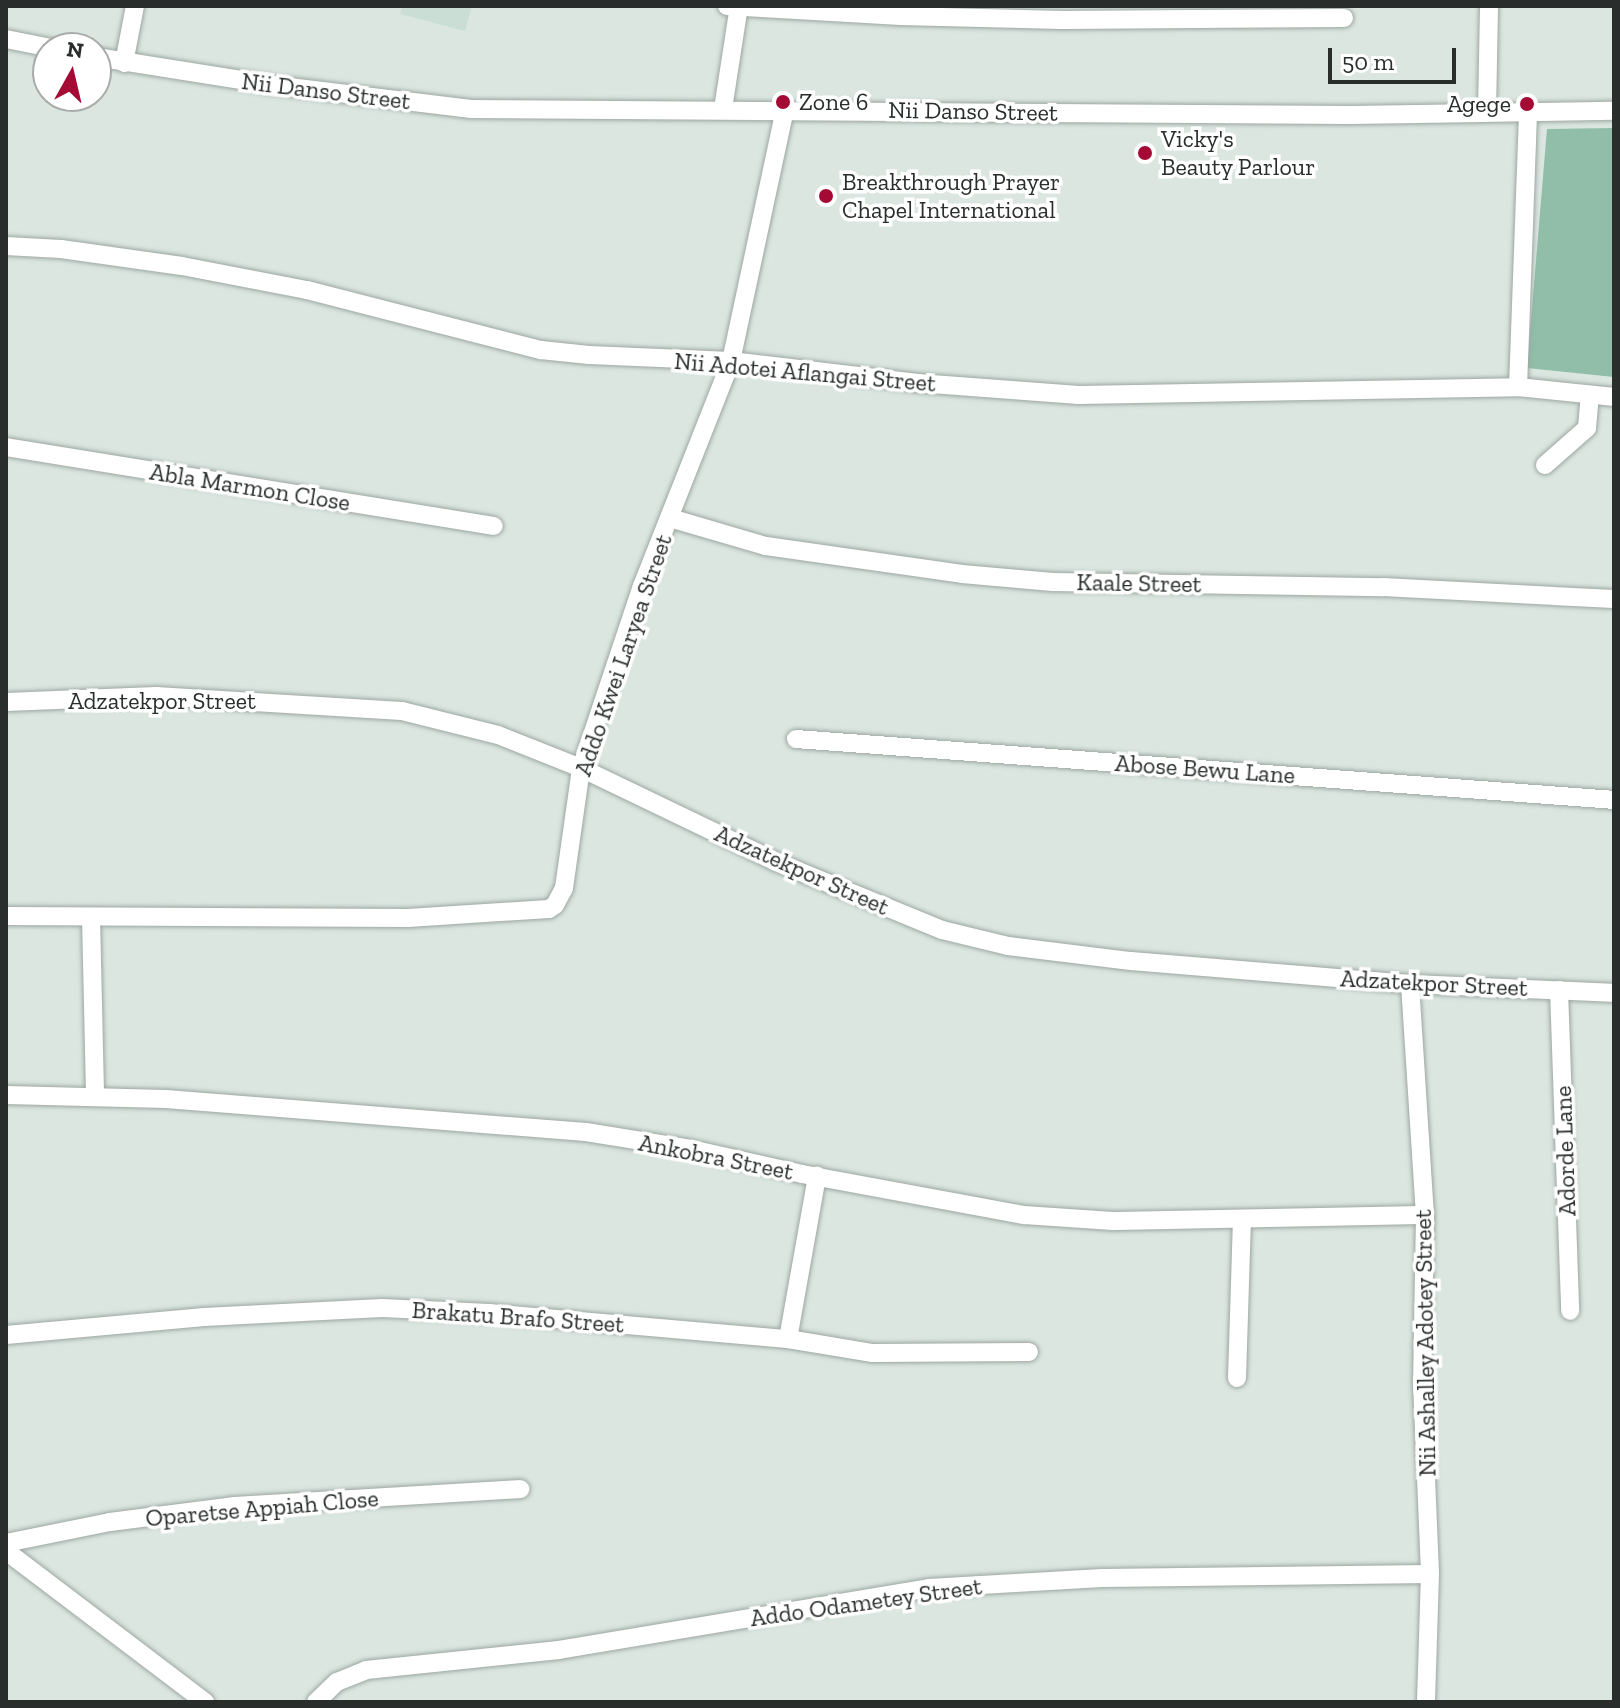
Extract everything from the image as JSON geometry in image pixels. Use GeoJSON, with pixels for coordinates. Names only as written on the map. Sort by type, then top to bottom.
{"type":"FeatureCollection","features":[{"type":"Feature","properties":{"kind":"street"},"geometry":{"type":"LineString","coordinates":[[124,63],[135,6]]}},
{"type":"Feature","properties":{"kind":"street"},"geometry":{"type":"LineString","coordinates":[[1487,112],[1489,6]]}},
{"type":"Feature","properties":{"kind":"street"},"geometry":{"type":"LineString","coordinates":[[723,109],[735,7],[1062,20],[1344,18]]}},
{"type":"Feature","properties":{"kind":"street"},"geometry":{"type":"LineString","coordinates":[[6,39],[32,44]]}},
{"type":"Feature","properties":{"kind":"street","name":"Nii Danso Street"},"geometry":{"type":"LineString","coordinates":[[112,60],[471,109],[1350,115],[1614,111]]}},
{"type":"Feature","properties":{"kind":"street","name":"Addo Kwei Laryea Street"},"geometry":{"type":"LineString","coordinates":[[6,916],[408,918],[549,909],[555,905],[564,888],[581,768],[642,586],[731,361],[785,109]]}},
{"type":"Feature","properties":{"kind":"street"},"geometry":{"type":"LineString","coordinates":[[1518,387],[1528,112]]}},
{"type":"Feature","properties":{"kind":"street","name":"Nii Adotei Aflangai Street"},"geometry":{"type":"LineString","coordinates":[[6,246],[61,249],[182,266],[307,290],[541,350],[731,361],[918,383],[1079,395],[1518,387],[1614,397]]}},
{"type":"Feature","properties":{"kind":"street"},"geometry":{"type":"LineString","coordinates":[[1545,465],[1587,428],[1590,395]]}},
{"type":"Feature","properties":{"kind":"street","name":"Abla Marmon Close"},"geometry":{"type":"LineString","coordinates":[[6,447],[494,526]]}},
{"type":"Feature","properties":{"kind":"street","name":"Kaale Street"},"geometry":{"type":"LineString","coordinates":[[670,518],[766,546],[962,574],[1053,582],[1383,587],[1614,599]]}},
{"type":"Feature","properties":{"kind":"street","name":"Adzatekpor Street"},"geometry":{"type":"LineString","coordinates":[[6,702],[156,696],[402,711],[498,735],[581,768],[774,861],[942,930],[1008,946],[1131,961],[1410,984],[1614,993]]}},
{"type":"Feature","properties":{"kind":"street","name":"Abose Bewu Lane"},"geometry":{"type":"LineString","coordinates":[[796,739],[1614,800]]}},
{"type":"Feature","properties":{"kind":"street"},"geometry":{"type":"LineString","coordinates":[[91,917],[95,1097]]}},
{"type":"Feature","properties":{"kind":"street","name":"Nii Ashalley Adotey Street"},"geometry":{"type":"LineString","coordinates":[[1410,984],[1425,1215],[1422,1382],[1430,1574],[1426,1702]]}},
{"type":"Feature","properties":{"kind":"street","name":"Adorde Lane"},"geometry":{"type":"LineString","coordinates":[[1559,990],[1570,1311]]}},
{"type":"Feature","properties":{"kind":"street","name":"Ankobra Street"},"geometry":{"type":"LineString","coordinates":[[6,1095],[166,1099],[586,1132],[691,1149],[1024,1215],[1113,1221],[1425,1215]]}},
{"type":"Feature","properties":{"kind":"street"},"geometry":{"type":"LineString","coordinates":[[788,1339],[817,1176]]}},
{"type":"Feature","properties":{"kind":"street"},"geometry":{"type":"LineString","coordinates":[[1237,1378],[1242,1219]]}},
{"type":"Feature","properties":{"kind":"street","name":"Brakatu Brafo Street"},"geometry":{"type":"LineString","coordinates":[[6,1335],[204,1317],[382,1308],[489,1313],[788,1339],[873,1353],[1029,1352]]}},
{"type":"Feature","properties":{"kind":"street","name":"Oparetse Appiah Close"},"geometry":{"type":"LineString","coordinates":[[6,1543],[110,1522],[235,1506],[520,1489]]}},
{"type":"Feature","properties":{"kind":"street"},"geometry":{"type":"LineString","coordinates":[[6,1551],[205,1702]]}},
{"type":"Feature","properties":{"kind":"street","name":"Addo Odametey Street"},"geometry":{"type":"LineString","coordinates":[[316,1702],[337,1682],[381,1668],[559,1650],[929,1588],[1102,1578],[1430,1574]]}},
{"type":"Feature","properties":{"kind":"shaded area"},"geometry":{"type":"Polygon","coordinates":[[[402,6],[472,6],[465,31],[400,14],[402,6]]]}},
{"type":"Feature","properties":{"kind":"green space"},"geometry":{"type":"Polygon","coordinates":[[[1614,128],[1614,377],[1527,368],[1547,129],[1614,128]]]}},
{"type":"Feature","properties":{"kind":"place","name":"Zone 6"},"geometry":{"type":"Point","coordinates":[783,102]}},
{"type":"Feature","properties":{"kind":"place","name":"Agege"},"geometry":{"type":"Point","coordinates":[1527,104]}},
{"type":"Feature","properties":{"kind":"place","name":"Vicky's Beauty Parlour"},"geometry":{"type":"Point","coordinates":[1145,153]}},
{"type":"Feature","properties":{"kind":"place","name":"Breakthrough Prayer Chapel International"},"geometry":{"type":"Point","coordinates":[826,196]}}]}
